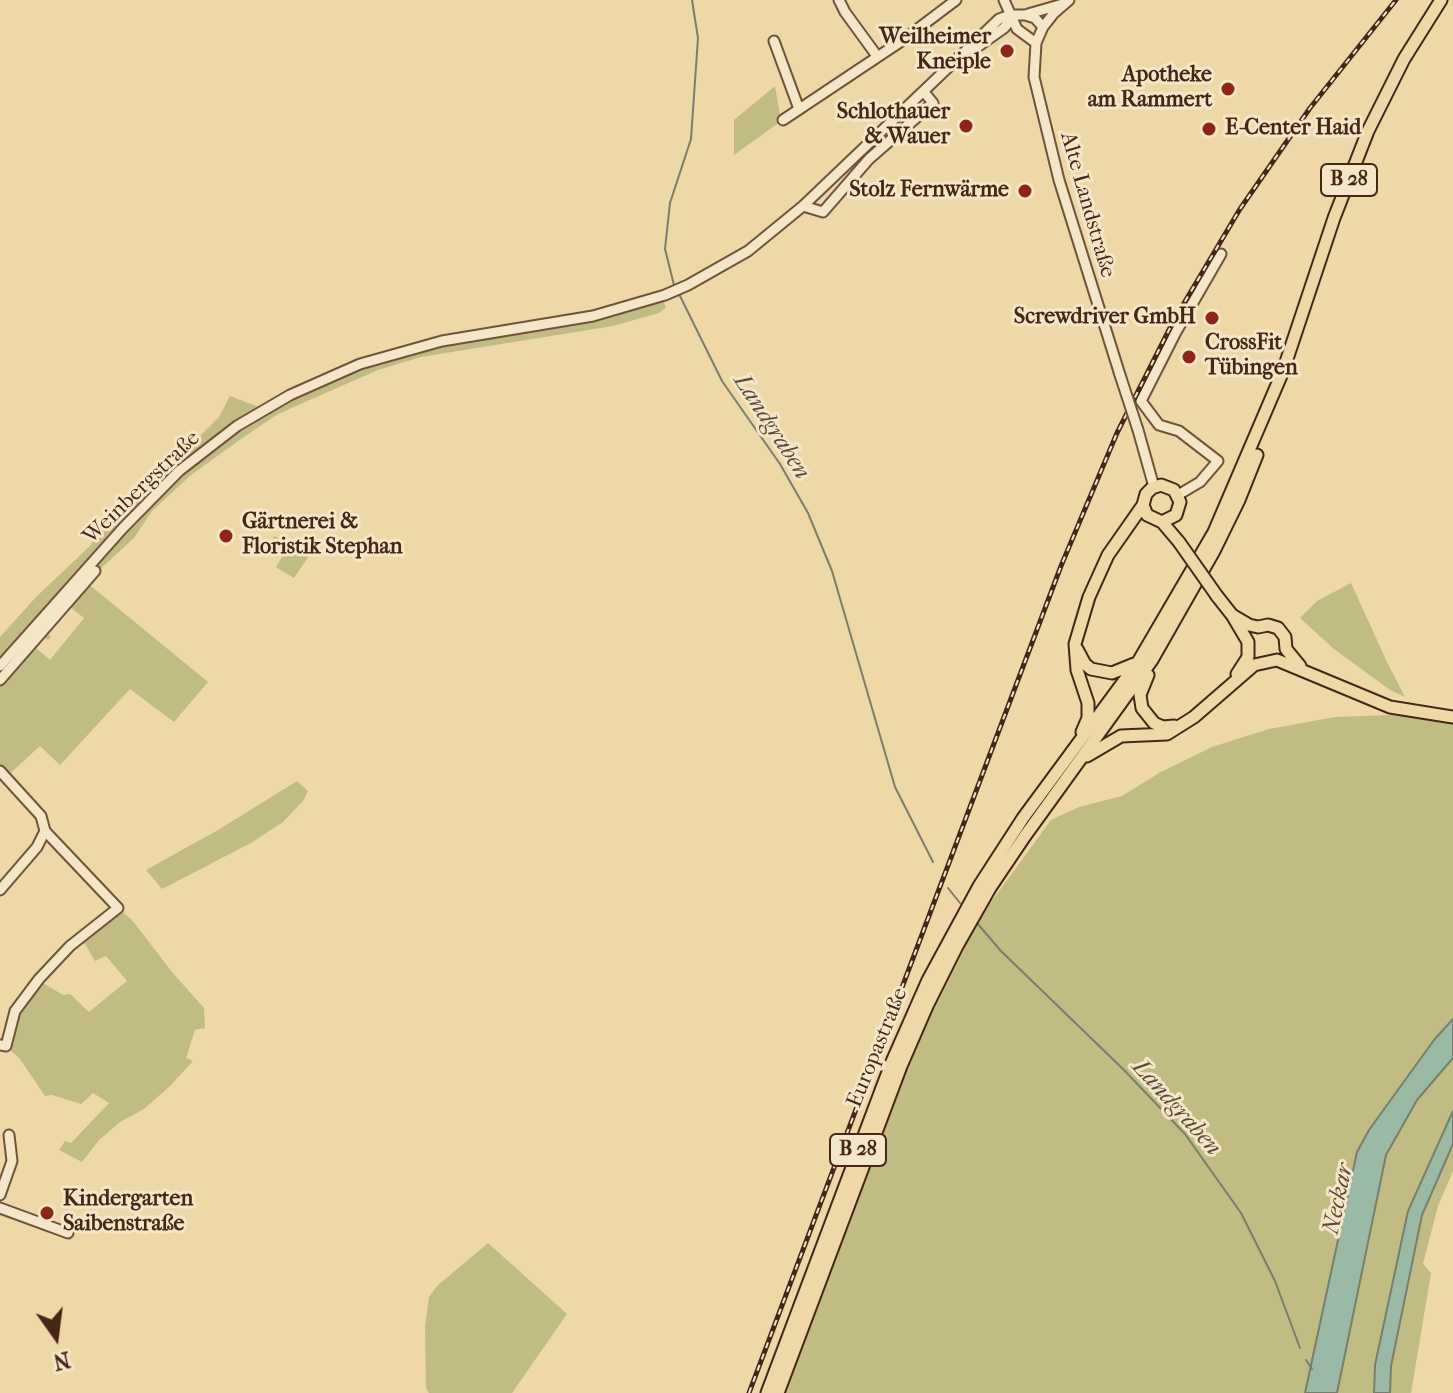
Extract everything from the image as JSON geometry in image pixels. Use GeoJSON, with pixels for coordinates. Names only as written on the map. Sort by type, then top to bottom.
{"type":"FeatureCollection","features":[{"type":"Feature","properties":{"kind":"main road","name":"B 28"},"geometry":{"type":"LineString","coordinates":[[1074,767],[1152,660],[1185,605],[1239,500],[1274,407],[1334,218],[1368,131],[1404,59],[1441,0]]}},
{"type":"Feature","properties":{"kind":"main road","name":"B 28"},"geometry":{"type":"LineString","coordinates":[[1073,751],[1138,662],[1214,532],[1283,371]]}},
{"type":"Feature","properties":{"kind":"main road"},"geometry":{"type":"LineString","coordinates":[[1073,751],[1088,718],[1088,703],[1077,670],[1075,644],[1089,597],[1101,569],[1121,536],[1143,505],[1146,494],[1154,487],[1168,486],[1178,495],[1179,509],[1121,536]]}},
{"type":"Feature","properties":{"kind":"main road"},"geometry":{"type":"LineString","coordinates":[[1143,505],[1162,519],[1232,615],[1260,662]]}},
{"type":"Feature","properties":{"kind":"main road"},"geometry":{"type":"LineString","coordinates":[[1232,615],[1258,627]]}},
{"type":"Feature","properties":{"kind":"main road"},"geometry":{"type":"LineString","coordinates":[[1233,682],[1249,647],[1251,633],[1258,627],[1268,625],[1278,628],[1285,637],[1286,649],[1303,669]]}},
{"type":"Feature","properties":{"kind":"main road"},"geometry":{"type":"LineString","coordinates":[[1075,644],[1079,655],[1091,669],[1112,673],[1138,662]]}},
{"type":"Feature","properties":{"kind":"main road"},"geometry":{"type":"LineString","coordinates":[[1277,660],[1286,649]]}},
{"type":"Feature","properties":{"kind":"main road"},"geometry":{"type":"LineString","coordinates":[[1152,660],[1152,668],[1140,695],[1142,708],[1154,723],[1163,727],[1183,725]]}},
{"type":"Feature","properties":{"kind":"main road"},"geometry":{"type":"LineString","coordinates":[[1074,767],[1095,750],[1121,736],[1167,734],[1183,725],[1260,662],[1277,660],[1303,669],[1345,691],[1390,707],[1453,717]]}},
{"type":"Feature","properties":{"kind":"main road","name":"Europastraße"},"geometry":{"type":"LineString","coordinates":[[767,1393],[891,1064],[928,980],[970,912],[1008,841],[1073,751]]}},
{"type":"Feature","properties":{"kind":"main road","name":"Europastraße"},"geometry":{"type":"LineString","coordinates":[[778,1393],[914,1036],[970,912],[1074,767]]}},
{"type":"Feature","properties":{"kind":"street"},"geometry":{"type":"LineString","coordinates":[[839,0],[877,56]]}},
{"type":"Feature","properties":{"kind":"street"},"geometry":{"type":"LineString","coordinates":[[783,120],[903,40],[956,0]]}},
{"type":"Feature","properties":{"kind":"street"},"geometry":{"type":"LineString","coordinates":[[1004,0],[1017,29],[1036,43]]}},
{"type":"Feature","properties":{"kind":"street"},"geometry":{"type":"LineString","coordinates":[[1025,15],[1066,2]]}},
{"type":"Feature","properties":{"kind":"street","name":"Alte Landstraße"},"geometry":{"type":"LineString","coordinates":[[1066,2],[1043,27],[1036,43],[1034,77],[1041,114],[1071,221],[1154,487]]}},
{"type":"Feature","properties":{"kind":"street"},"geometry":{"type":"LineString","coordinates":[[803,206],[956,62],[1004,28],[1010,15]]}},
{"type":"Feature","properties":{"kind":"street"},"geometry":{"type":"LineString","coordinates":[[956,62],[999,19],[1025,15],[1035,18],[1043,27]]}},
{"type":"Feature","properties":{"kind":"street"},"geometry":{"type":"LineString","coordinates":[[1004,28],[1017,29]]}},
{"type":"Feature","properties":{"kind":"street"},"geometry":{"type":"LineString","coordinates":[[774,41],[799,109]]}},
{"type":"Feature","properties":{"kind":"street"},"geometry":{"type":"LineString","coordinates":[[803,206],[823,212],[869,159],[933,103],[924,92]]}},
{"type":"Feature","properties":{"kind":"street","name":"Weinbergstraße"},"geometry":{"type":"LineString","coordinates":[[0,666],[123,528],[179,471],[237,426],[290,395],[360,364],[401,351],[442,341],[593,316],[665,295],[748,251],[803,206]]}},
{"type":"Feature","properties":{"kind":"street"},"geometry":{"type":"LineString","coordinates":[[1178,495],[1208,475],[1218,461],[1179,431],[1159,425],[1141,401],[1221,254]]}},
{"type":"Feature","properties":{"kind":"street"},"geometry":{"type":"LineString","coordinates":[[0,680],[95,571]]}},
{"type":"Feature","properties":{"kind":"street"},"geometry":{"type":"LineString","coordinates":[[0,771],[41,816],[45,831],[118,908],[70,946],[39,979],[15,1011],[6,1046],[0,1045]]}},
{"type":"Feature","properties":{"kind":"street"},"geometry":{"type":"LineString","coordinates":[[0,890],[37,847],[45,831]]}},
{"type":"Feature","properties":{"kind":"street"},"geometry":{"type":"LineString","coordinates":[[0,1195],[12,1161],[9,1135]]}},
{"type":"Feature","properties":{"kind":"street"},"geometry":{"type":"LineString","coordinates":[[0,1208],[68,1233]]}},
{"type":"Feature","properties":{"kind":"shaded area"},"geometry":{"type":"Polygon","coordinates":[[[775,86],[781,121],[734,155],[734,120],[775,86]]]}},
{"type":"Feature","properties":{"kind":"shaded area"},"geometry":{"type":"Polygon","coordinates":[[[662,296],[666,308],[659,313],[613,326],[421,357],[378,370],[278,414],[241,439],[191,475],[152,511],[134,538],[86,582],[208,682],[174,722],[130,689],[60,765],[40,746],[6,777],[0,771],[0,637],[36,597],[91,545],[106,512],[133,497],[202,434],[219,417],[230,396],[264,409],[401,351],[555,324],[662,296]],[[70,607],[48,633],[51,637],[48,640],[44,637],[36,648],[50,660],[84,618],[70,607]]]}},
{"type":"Feature","properties":{"kind":"shaded area"},"geometry":{"type":"Polygon","coordinates":[[[274,536],[313,550],[294,578],[276,567],[284,554],[280,549],[274,545],[268,555],[265,552],[274,536]]]}},
{"type":"Feature","properties":{"kind":"shaded area"},"geometry":{"type":"Polygon","coordinates":[[[1351,583],[1405,697],[1390,690],[1334,649],[1300,618],[1317,601],[1351,583]]]}},
{"type":"Feature","properties":{"kind":"shaded area"},"geometry":{"type":"Polygon","coordinates":[[[1391,715],[1453,723],[1453,1019],[1434,1040],[1369,1130],[1357,1152],[1305,1393],[782,1393],[913,1053],[958,956],[972,928],[1051,820],[1079,807],[1122,796],[1159,773],[1212,747],[1269,729],[1335,717],[1391,715]]]}},
{"type":"Feature","properties":{"kind":"shaded area"},"geometry":{"type":"Polygon","coordinates":[[[297,781],[308,791],[303,801],[283,822],[251,843],[162,889],[146,870],[218,830],[297,781]]]}},
{"type":"Feature","properties":{"kind":"shaded area"},"geometry":{"type":"Polygon","coordinates":[[[118,908],[132,920],[204,1008],[205,1028],[195,1030],[186,1058],[193,1061],[144,1109],[120,1122],[99,1140],[82,1162],[59,1150],[65,1141],[71,1143],[109,1103],[93,1093],[81,1104],[52,1095],[45,1096],[20,1059],[6,1046],[10,1025],[38,980],[63,995],[70,994],[89,1012],[127,981],[106,956],[95,961],[81,937],[118,908]]]}},
{"type":"Feature","properties":{"kind":"shaded area"},"geometry":{"type":"Polygon","coordinates":[[[1453,1019],[1453,1058],[1417,1100],[1386,1155],[1337,1393],[1305,1393],[1357,1152],[1369,1130],[1434,1040],[1453,1019]]]}},
{"type":"Feature","properties":{"kind":"shaded area"},"geometry":{"type":"Polygon","coordinates":[[[1453,1058],[1453,1111],[1408,1211],[1375,1365],[1374,1393],[1337,1393],[1386,1155],[1417,1100],[1453,1058]]]}},
{"type":"Feature","properties":{"kind":"shaded area"},"geometry":{"type":"Polygon","coordinates":[[[1453,1111],[1453,1144],[1422,1215],[1391,1366],[1390,1393],[1374,1393],[1375,1365],[1408,1211],[1453,1111]]]}},
{"type":"Feature","properties":{"kind":"shaded area"},"geometry":{"type":"Polygon","coordinates":[[[1453,1144],[1453,1171],[1438,1206],[1423,1264],[1431,1273],[1411,1393],[1390,1393],[1391,1366],[1422,1215],[1453,1144]]]}},
{"type":"Feature","properties":{"kind":"shaded area"},"geometry":{"type":"Polygon","coordinates":[[[488,1243],[567,1314],[512,1393],[429,1393],[426,1388],[425,1327],[429,1297],[437,1286],[488,1243]]]}},
{"type":"Feature","properties":{"kind":"waterway","name":"Landgraben"},"geometry":{"type":"LineString","coordinates":[[674,285],[665,249],[670,203],[691,139],[698,38],[692,0]]}},
{"type":"Feature","properties":{"kind":"waterway","name":"Landgraben"},"geometry":{"type":"LineString","coordinates":[[679,294],[722,381],[780,464],[808,513],[832,571],[895,787],[933,862]]}},
{"type":"Feature","properties":{"kind":"waterway","name":"Landgraben"},"geometry":{"type":"LineString","coordinates":[[948,888],[960,903]]}},
{"type":"Feature","properties":{"kind":"waterway","name":"Landgraben"},"geometry":{"type":"LineString","coordinates":[[977,923],[1001,951],[1185,1134],[1241,1213],[1275,1281],[1300,1348]]}},
{"type":"Feature","properties":{"kind":"waterway","name":"Landgraben"},"geometry":{"type":"LineString","coordinates":[[1306,1360],[1312,1369]]}},
{"type":"Feature","properties":{"kind":"railway"},"geometry":{"type":"LineString","coordinates":[[749,1393],[1061,566],[1117,433],[1174,320],[1240,209],[1310,108],[1396,0]]}},
{"type":"Feature","properties":{"kind":"place","name":"Weilheimer Kneiple"},"geometry":{"type":"Point","coordinates":[1007,51]}},
{"type":"Feature","properties":{"kind":"place","name":"Apotheke am Rammert"},"geometry":{"type":"Point","coordinates":[1228,89]}},
{"type":"Feature","properties":{"kind":"place","name":"Schlothauer & Wauer"},"geometry":{"type":"Point","coordinates":[966,126]}},
{"type":"Feature","properties":{"kind":"place","name":"E-Center Haid"},"geometry":{"type":"Point","coordinates":[1209,129]}},
{"type":"Feature","properties":{"kind":"place","name":"Stolz Fernwärme"},"geometry":{"type":"Point","coordinates":[1025,191]}},
{"type":"Feature","properties":{"kind":"place","name":"Screwdriver GmbH"},"geometry":{"type":"Point","coordinates":[1212,318]}},
{"type":"Feature","properties":{"kind":"place","name":"CrossFit Tübingen"},"geometry":{"type":"Point","coordinates":[1189,357]}},
{"type":"Feature","properties":{"kind":"place","name":"Gärtnerei & Floristik Stephan"},"geometry":{"type":"Point","coordinates":[226,536]}},
{"type":"Feature","properties":{"kind":"place","name":"Kindergarten Saibenstraße"},"geometry":{"type":"Point","coordinates":[47,1213]}},
{"type":"Feature","properties":{"kind":"water label","name":"Neckar"},"geometry":{"type":"Point","coordinates":[1339,1199]}}]}
